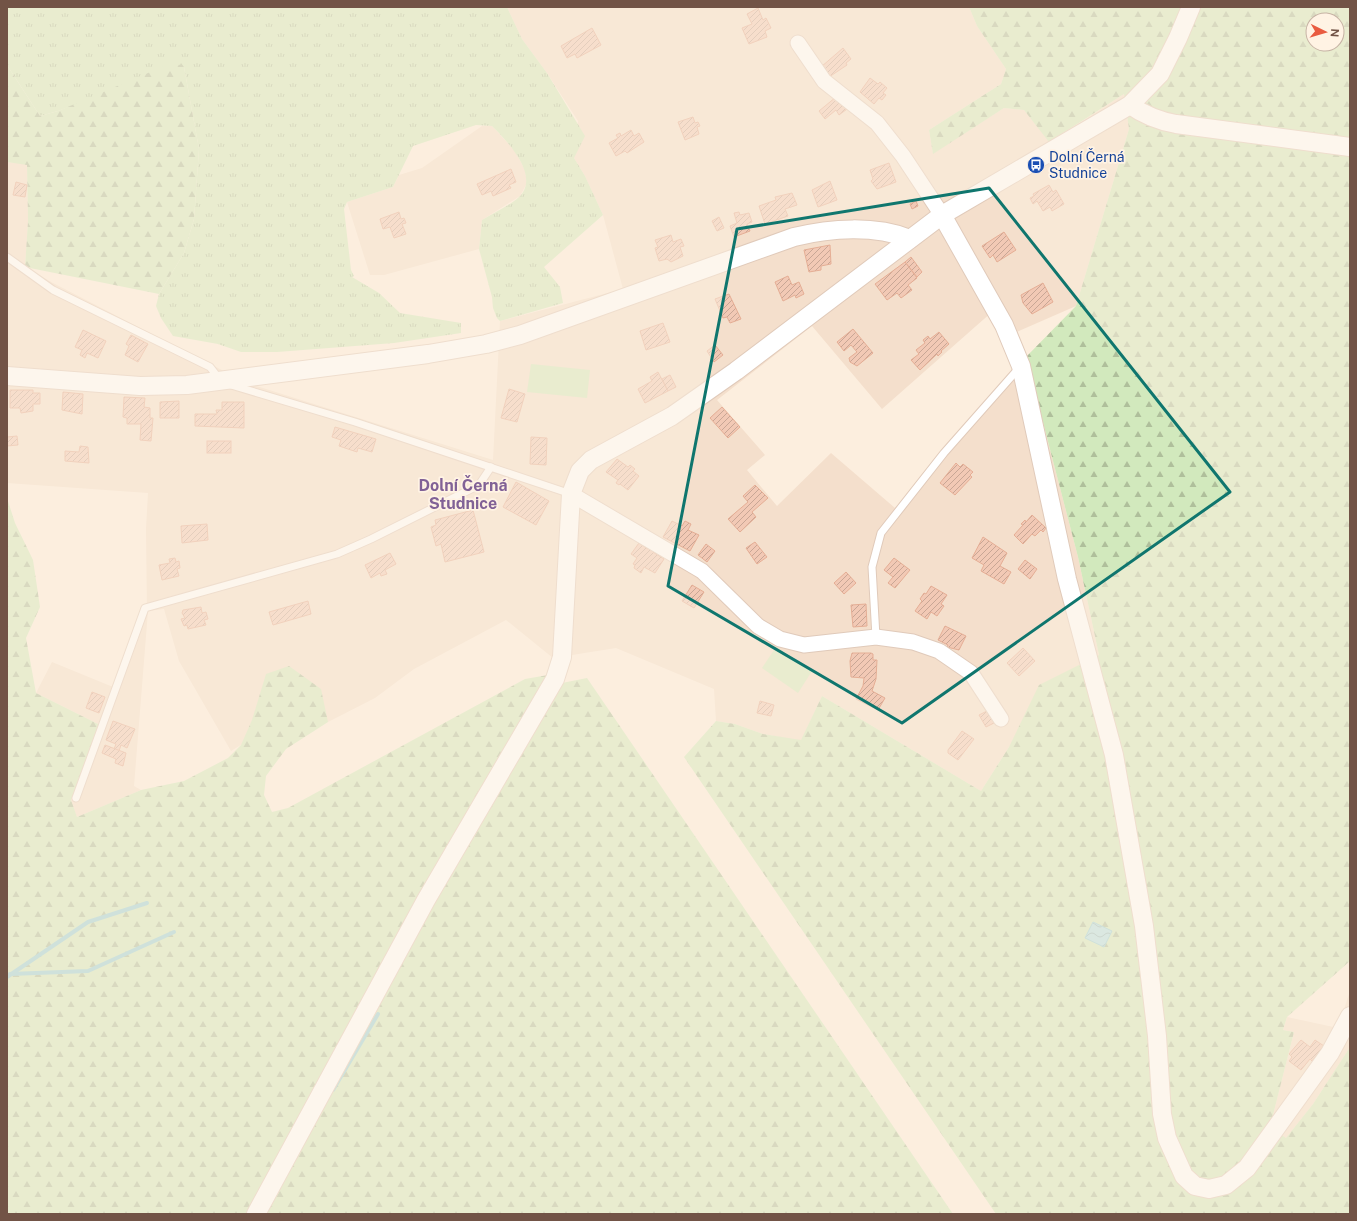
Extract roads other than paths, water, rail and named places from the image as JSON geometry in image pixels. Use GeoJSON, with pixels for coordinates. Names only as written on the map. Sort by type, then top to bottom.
{"type":"FeatureCollection","features":[{"type":"Feature","properties":{"kind":"street"},"geometry":{"type":"LineString","coordinates":[[256,1214],[426,900],[555,679],[563,650],[571,494],[580,471],[591,460],[678,411],[736,371],[942,215],[1130,105],[1160,74],[1178,38],[1191,7]]}},
{"type":"Feature","properties":{"kind":"street"},"geometry":{"type":"LineString","coordinates":[[798,43],[824,81],[877,123],[902,156],[942,215],[1004,326],[1021,366],[1068,579],[1114,755],[1144,926],[1157,1036],[1162,1114],[1167,1138],[1184,1176],[1195,1186],[1209,1189],[1226,1185],[1247,1168],[1330,1053],[1350,1016]]}},
{"type":"Feature","properties":{"kind":"street"},"geometry":{"type":"LineString","coordinates":[[1130,105],[1160,121],[1350,147]]}},
{"type":"Feature","properties":{"kind":"street"},"geometry":{"type":"LineString","coordinates":[[7,376],[140,386],[187,386],[428,354],[486,344],[520,335],[794,237],[813,232],[884,230],[910,239]]}},
{"type":"Feature","properties":{"kind":"street"},"geometry":{"type":"LineString","coordinates":[[571,494],[702,571],[758,626],[780,638],[804,645],[876,637],[912,642],[938,651],[971,673],[1001,719]]}},
{"type":"Feature","properties":{"kind":"lane"},"geometry":{"type":"LineString","coordinates":[[7,257],[53,290],[210,367],[221,382],[355,422],[571,494]]}},
{"type":"Feature","properties":{"kind":"lane"},"geometry":{"type":"LineString","coordinates":[[876,637],[872,566],[881,533],[944,453],[1021,366]]}},
{"type":"Feature","properties":{"kind":"lane"},"geometry":{"type":"LineString","coordinates":[[76,798],[145,608],[337,554],[378,536],[479,485],[491,467]]}},
{"type":"Feature","properties":{"kind":"water"},"geometry":{"type":"Polygon","coordinates":[[[1093,922],[1112,931],[1104,947],[1085,938],[1093,922]]]}},
{"type":"Feature","properties":{"kind":"waterway"},"geometry":{"type":"LineString","coordinates":[[7,977],[88,922],[147,903]]}},
{"type":"Feature","properties":{"kind":"waterway"},"geometry":{"type":"LineString","coordinates":[[10,974],[88,971],[174,932]]}},
{"type":"Feature","properties":{"kind":"waterway"},"geometry":{"type":"LineString","coordinates":[[333,1090],[378,1014]]}},
{"type":"Feature","properties":{"kind":"place","name":"Dolní Černá Studnice"},"geometry":{"type":"Point","coordinates":[1036,165]}},
{"type":"Feature","properties":{"kind":"district","name":"Dolní Černá Studnice"},"geometry":{"type":"Point","coordinates":[463,494]}}]}
